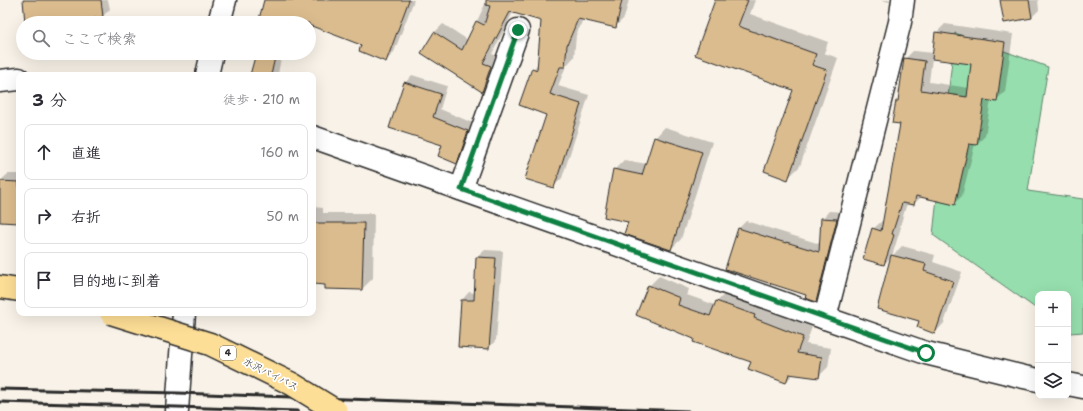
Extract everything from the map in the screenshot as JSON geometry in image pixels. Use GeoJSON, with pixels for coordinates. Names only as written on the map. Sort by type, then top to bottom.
{"type":"FeatureCollection","features":[{"type":"Feature","properties":{"kind":"highway"},"geometry":{"type":"LineString","coordinates":[[0,287],[16,290]]}},
{"type":"Feature","properties":{"kind":"highway","name":"水沢バイパス"},"geometry":{"type":"LineString","coordinates":[[121,316],[210,344],[292,384],[336,411]]}},
{"type":"Feature","properties":{"kind":"main road"},"geometry":{"type":"LineString","coordinates":[[221,16],[225,0]]}},
{"type":"Feature","properties":{"kind":"main road"},"geometry":{"type":"LineString","coordinates":[[825,318],[900,22],[903,0]]}},
{"type":"Feature","properties":{"kind":"main road"},"geometry":{"type":"LineString","coordinates":[[461,189],[518,30]]}},
{"type":"Feature","properties":{"kind":"main road"},"geometry":{"type":"LineString","coordinates":[[207,72],[210,60]]}},
{"type":"Feature","properties":{"kind":"main road"},"geometry":{"type":"LineString","coordinates":[[0,81],[16,79]]}},
{"type":"Feature","properties":{"kind":"main road"},"geometry":{"type":"LineString","coordinates":[[316,138],[926,353],[1035,379]]}},
{"type":"Feature","properties":{"kind":"main road"},"geometry":{"type":"LineString","coordinates":[[177,411],[184,316]]}},
{"type":"Feature","properties":{"kind":"main road"},"geometry":{"type":"LineString","coordinates":[[1071,385],[1083,387]]}},
{"type":"Feature","properties":{"kind":"green space"},"geometry":{"type":"Polygon","coordinates":[[[955,33],[1048,67],[1028,191],[1083,199],[1083,332],[1071,333],[1071,291],[1035,291],[1035,308],[933,235],[955,33]]]}},
{"type":"Feature","properties":{"kind":"building"},"geometry":{"type":"Polygon","coordinates":[[[23,0],[101,0],[103,16],[24,16],[23,0]]]}},
{"type":"Feature","properties":{"kind":"building"},"geometry":{"type":"Polygon","coordinates":[[[264,0],[409,0],[386,62],[359,51],[361,45],[316,28],[316,16],[260,16],[264,0]]]}},
{"type":"Feature","properties":{"kind":"building"},"geometry":{"type":"Polygon","coordinates":[[[486,0],[622,0],[616,28],[578,19],[567,45],[565,67],[560,67],[550,94],[581,104],[554,188],[525,179],[546,115],[519,105],[532,68],[537,70],[541,21],[510,12],[483,63],[491,66],[482,92],[421,53],[434,32],[462,50],[476,21],[484,25],[490,6],[486,5],[486,0]]]}},
{"type":"Feature","properties":{"kind":"building"},"geometry":{"type":"Polygon","coordinates":[[[715,0],[748,0],[738,26],[816,54],[812,65],[827,70],[788,180],[764,171],[793,90],[695,55],[715,0]]]}},
{"type":"Feature","properties":{"kind":"building"},"geometry":{"type":"Polygon","coordinates":[[[1000,0],[1029,0],[1032,18],[1004,23],[1000,0]]]}},
{"type":"Feature","properties":{"kind":"building"},"geometry":{"type":"Polygon","coordinates":[[[935,32],[1005,42],[997,102],[984,100],[977,145],[969,144],[955,205],[916,196],[914,205],[902,203],[892,234],[894,235],[884,265],[863,259],[872,228],[881,231],[900,124],[892,123],[896,101],[898,101],[904,58],[925,61],[921,90],[967,97],[971,64],[932,59],[935,32]]]}},
{"type":"Feature","properties":{"kind":"building"},"geometry":{"type":"Polygon","coordinates":[[[254,60],[274,60],[272,72],[251,72],[254,60]]]}},
{"type":"Feature","properties":{"kind":"building"},"geometry":{"type":"Polygon","coordinates":[[[404,82],[441,94],[433,117],[468,131],[457,164],[438,156],[442,145],[389,128],[404,82]]]}},
{"type":"Feature","properties":{"kind":"building"},"geometry":{"type":"Polygon","coordinates":[[[654,137],[702,152],[671,250],[624,234],[628,222],[604,217],[613,169],[642,175],[654,137]]]}},
{"type":"Feature","properties":{"kind":"building"},"geometry":{"type":"Polygon","coordinates":[[[0,181],[16,182],[16,223],[0,222],[0,181]]]}},
{"type":"Feature","properties":{"kind":"building"},"geometry":{"type":"Polygon","coordinates":[[[821,218],[837,219],[816,302],[805,298],[806,295],[725,269],[738,228],[819,252],[821,218]]]}},
{"type":"Feature","properties":{"kind":"building"},"geometry":{"type":"Polygon","coordinates":[[[316,223],[364,223],[362,290],[325,289],[325,285],[316,284],[316,223]]]}},
{"type":"Feature","properties":{"kind":"building"},"geometry":{"type":"Polygon","coordinates":[[[891,255],[926,264],[924,271],[953,281],[935,334],[917,327],[919,321],[877,309],[891,255]]]}},
{"type":"Feature","properties":{"kind":"building"},"geometry":{"type":"Polygon","coordinates":[[[476,257],[496,258],[489,349],[458,347],[461,300],[474,300],[476,257]]]}},
{"type":"Feature","properties":{"kind":"building"},"geometry":{"type":"Polygon","coordinates":[[[648,285],[680,298],[678,305],[710,316],[716,301],[755,315],[754,318],[803,337],[797,353],[822,357],[819,378],[789,374],[786,383],[748,369],[751,362],[693,342],[694,339],[636,315],[648,285]]]}},
{"type":"Feature","properties":{"kind":"railway"},"geometry":{"type":"LineString","coordinates":[[0,389],[178,393],[688,411]]}},
{"type":"Feature","properties":{"kind":"railway"},"geometry":{"type":"LineString","coordinates":[[0,402],[298,411]]}},
{"type":"Feature","properties":{"kind":"route"},"geometry":{"type":"LineString","coordinates":[[518,30],[461,189],[926,353]]}}]}
